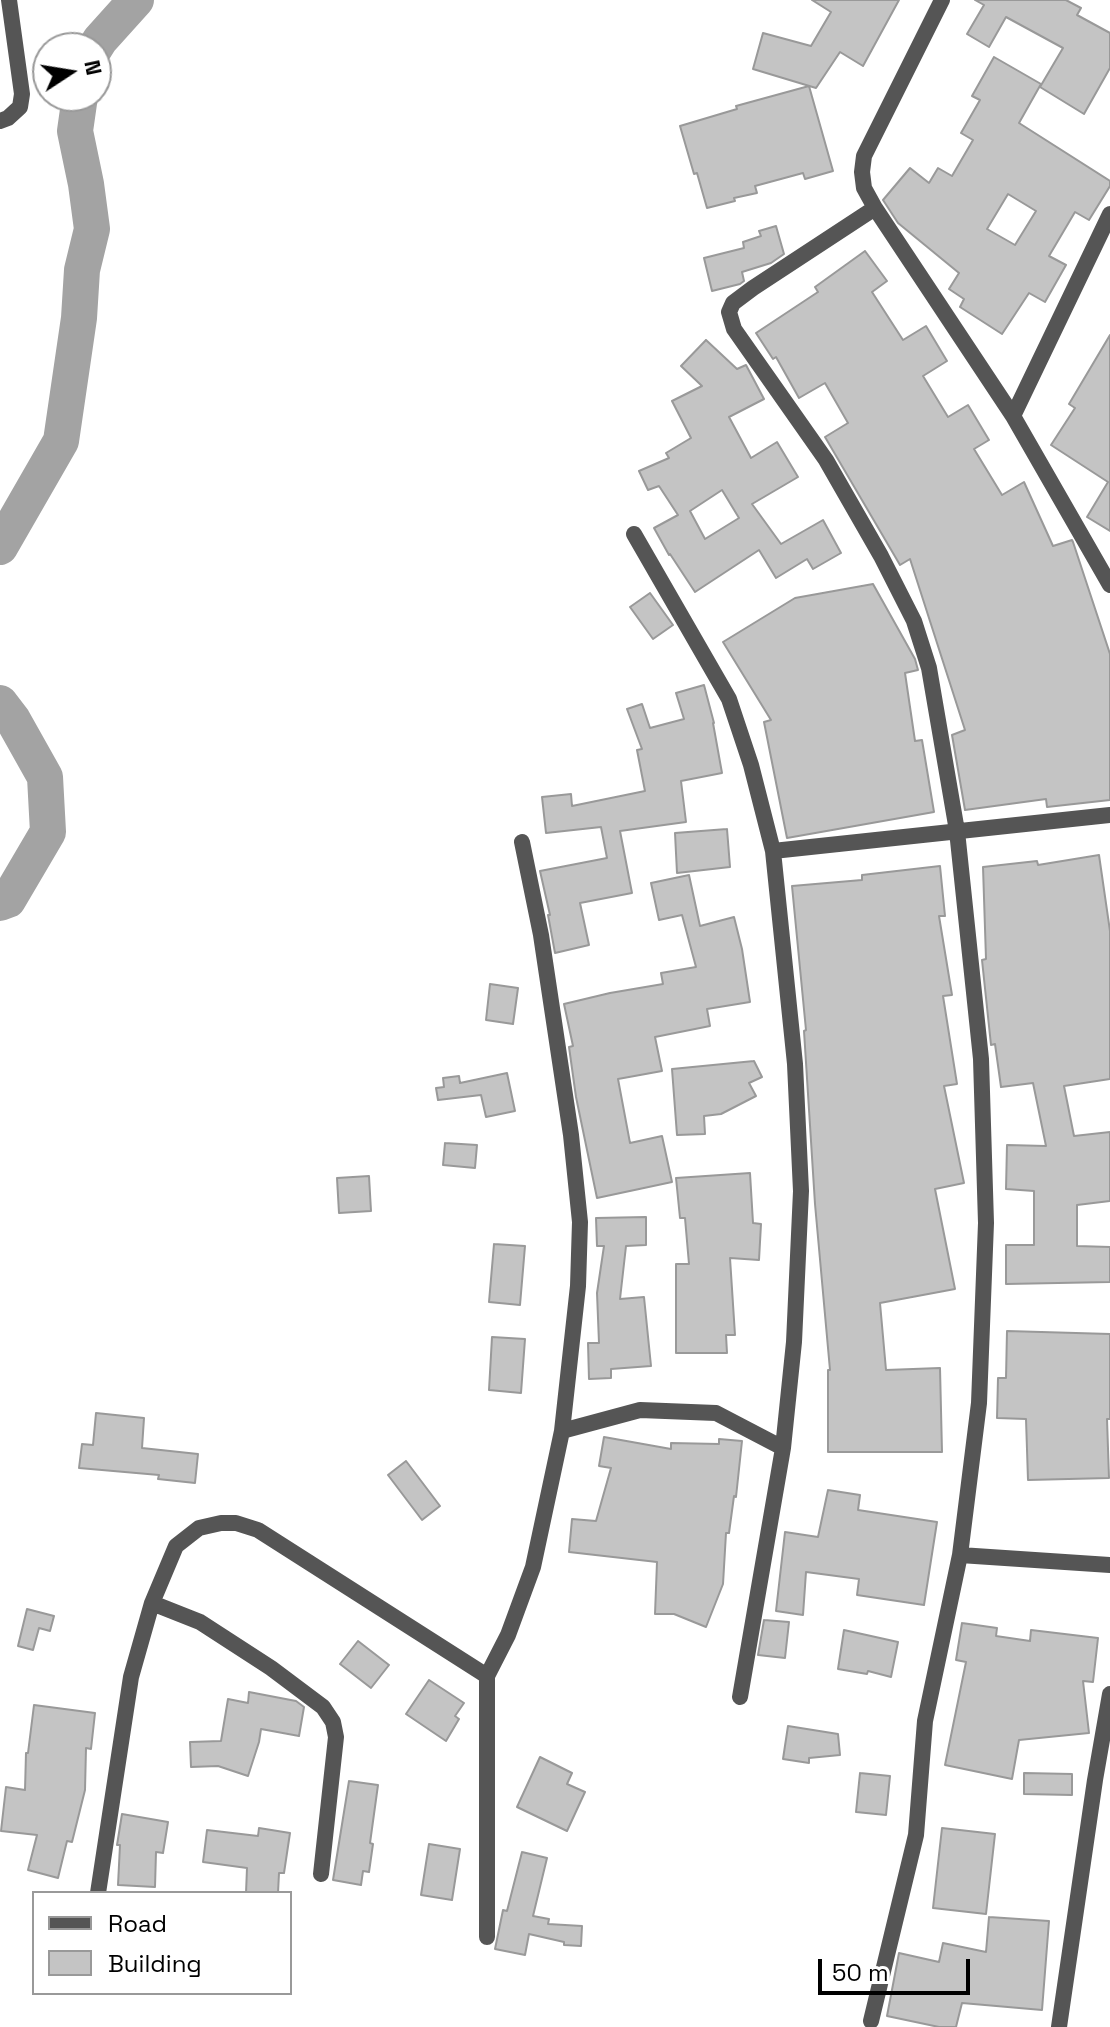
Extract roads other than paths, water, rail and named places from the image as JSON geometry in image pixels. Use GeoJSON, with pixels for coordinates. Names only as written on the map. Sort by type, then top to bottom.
{"type":"FeatureCollection","features":[{"type":"Feature","properties":{"kind":"street"},"geometry":{"type":"LineString","coordinates":[[0,121],[20,107],[22,94],[9,0]]}},
{"type":"Feature","properties":{"kind":"street"},"geometry":{"type":"LineString","coordinates":[[942,0],[864,156],[864,188],[1013,416],[1110,585]]}},
{"type":"Feature","properties":{"kind":"street"},"geometry":{"type":"LineString","coordinates":[[871,2021],[916,1835],[925,1721],[960,1555],[979,1403],[986,1223],[981,1059],[957,831],[929,668],[914,621],[826,460],[734,329],[729,312],[733,303],[753,288],[875,208]]}},
{"type":"Feature","properties":{"kind":"street"},"geometry":{"type":"LineString","coordinates":[[1013,416],[1110,214]]}},
{"type":"Feature","properties":{"kind":"street"},"geometry":{"type":"LineString","coordinates":[[634,534],[729,699],[751,765],[773,851],[795,1064],[801,1191],[794,1342],[783,1448],[740,1697]]}},
{"type":"Feature","properties":{"kind":"street"},"geometry":{"type":"LineString","coordinates":[[773,851],[1110,815]]}},
{"type":"Feature","properties":{"kind":"street"},"geometry":{"type":"LineString","coordinates":[[487,1937],[487,1676],[508,1635],[533,1567],[562,1431],[578,1286],[580,1222],[571,1135],[546,965],[522,842]]}},
{"type":"Feature","properties":{"kind":"street"},"geometry":{"type":"LineString","coordinates":[[562,1431],[640,1410],[716,1413],[783,1448]]}},
{"type":"Feature","properties":{"kind":"street"},"geometry":{"type":"LineString","coordinates":[[98,1891],[131,1677],[152,1603],[176,1546],[199,1528],[236,1523],[258,1530],[487,1676]]}},
{"type":"Feature","properties":{"kind":"street"},"geometry":{"type":"LineString","coordinates":[[960,1555],[1110,1565]]}},
{"type":"Feature","properties":{"kind":"street"},"geometry":{"type":"LineString","coordinates":[[152,1603],[200,1622],[271,1668],[323,1707],[333,1722],[336,1737],[321,1874]]}},
{"type":"Feature","properties":{"kind":"street"},"geometry":{"type":"LineString","coordinates":[[1059,2027],[1110,1694]]}},
{"type":"Feature","properties":{"kind":"waterway"},"geometry":{"type":"LineString","coordinates":[[107,32],[136,0]]}},
{"type":"Feature","properties":{"kind":"waterway"},"geometry":{"type":"LineString","coordinates":[[0,547],[61,441],[79,318],[82,270],[92,229],[75,131],[78,112]]}},
{"type":"Feature","properties":{"kind":"waterway"},"geometry":{"type":"LineString","coordinates":[[0,703],[45,777],[48,832],[8,900],[0,903]]}}]}
